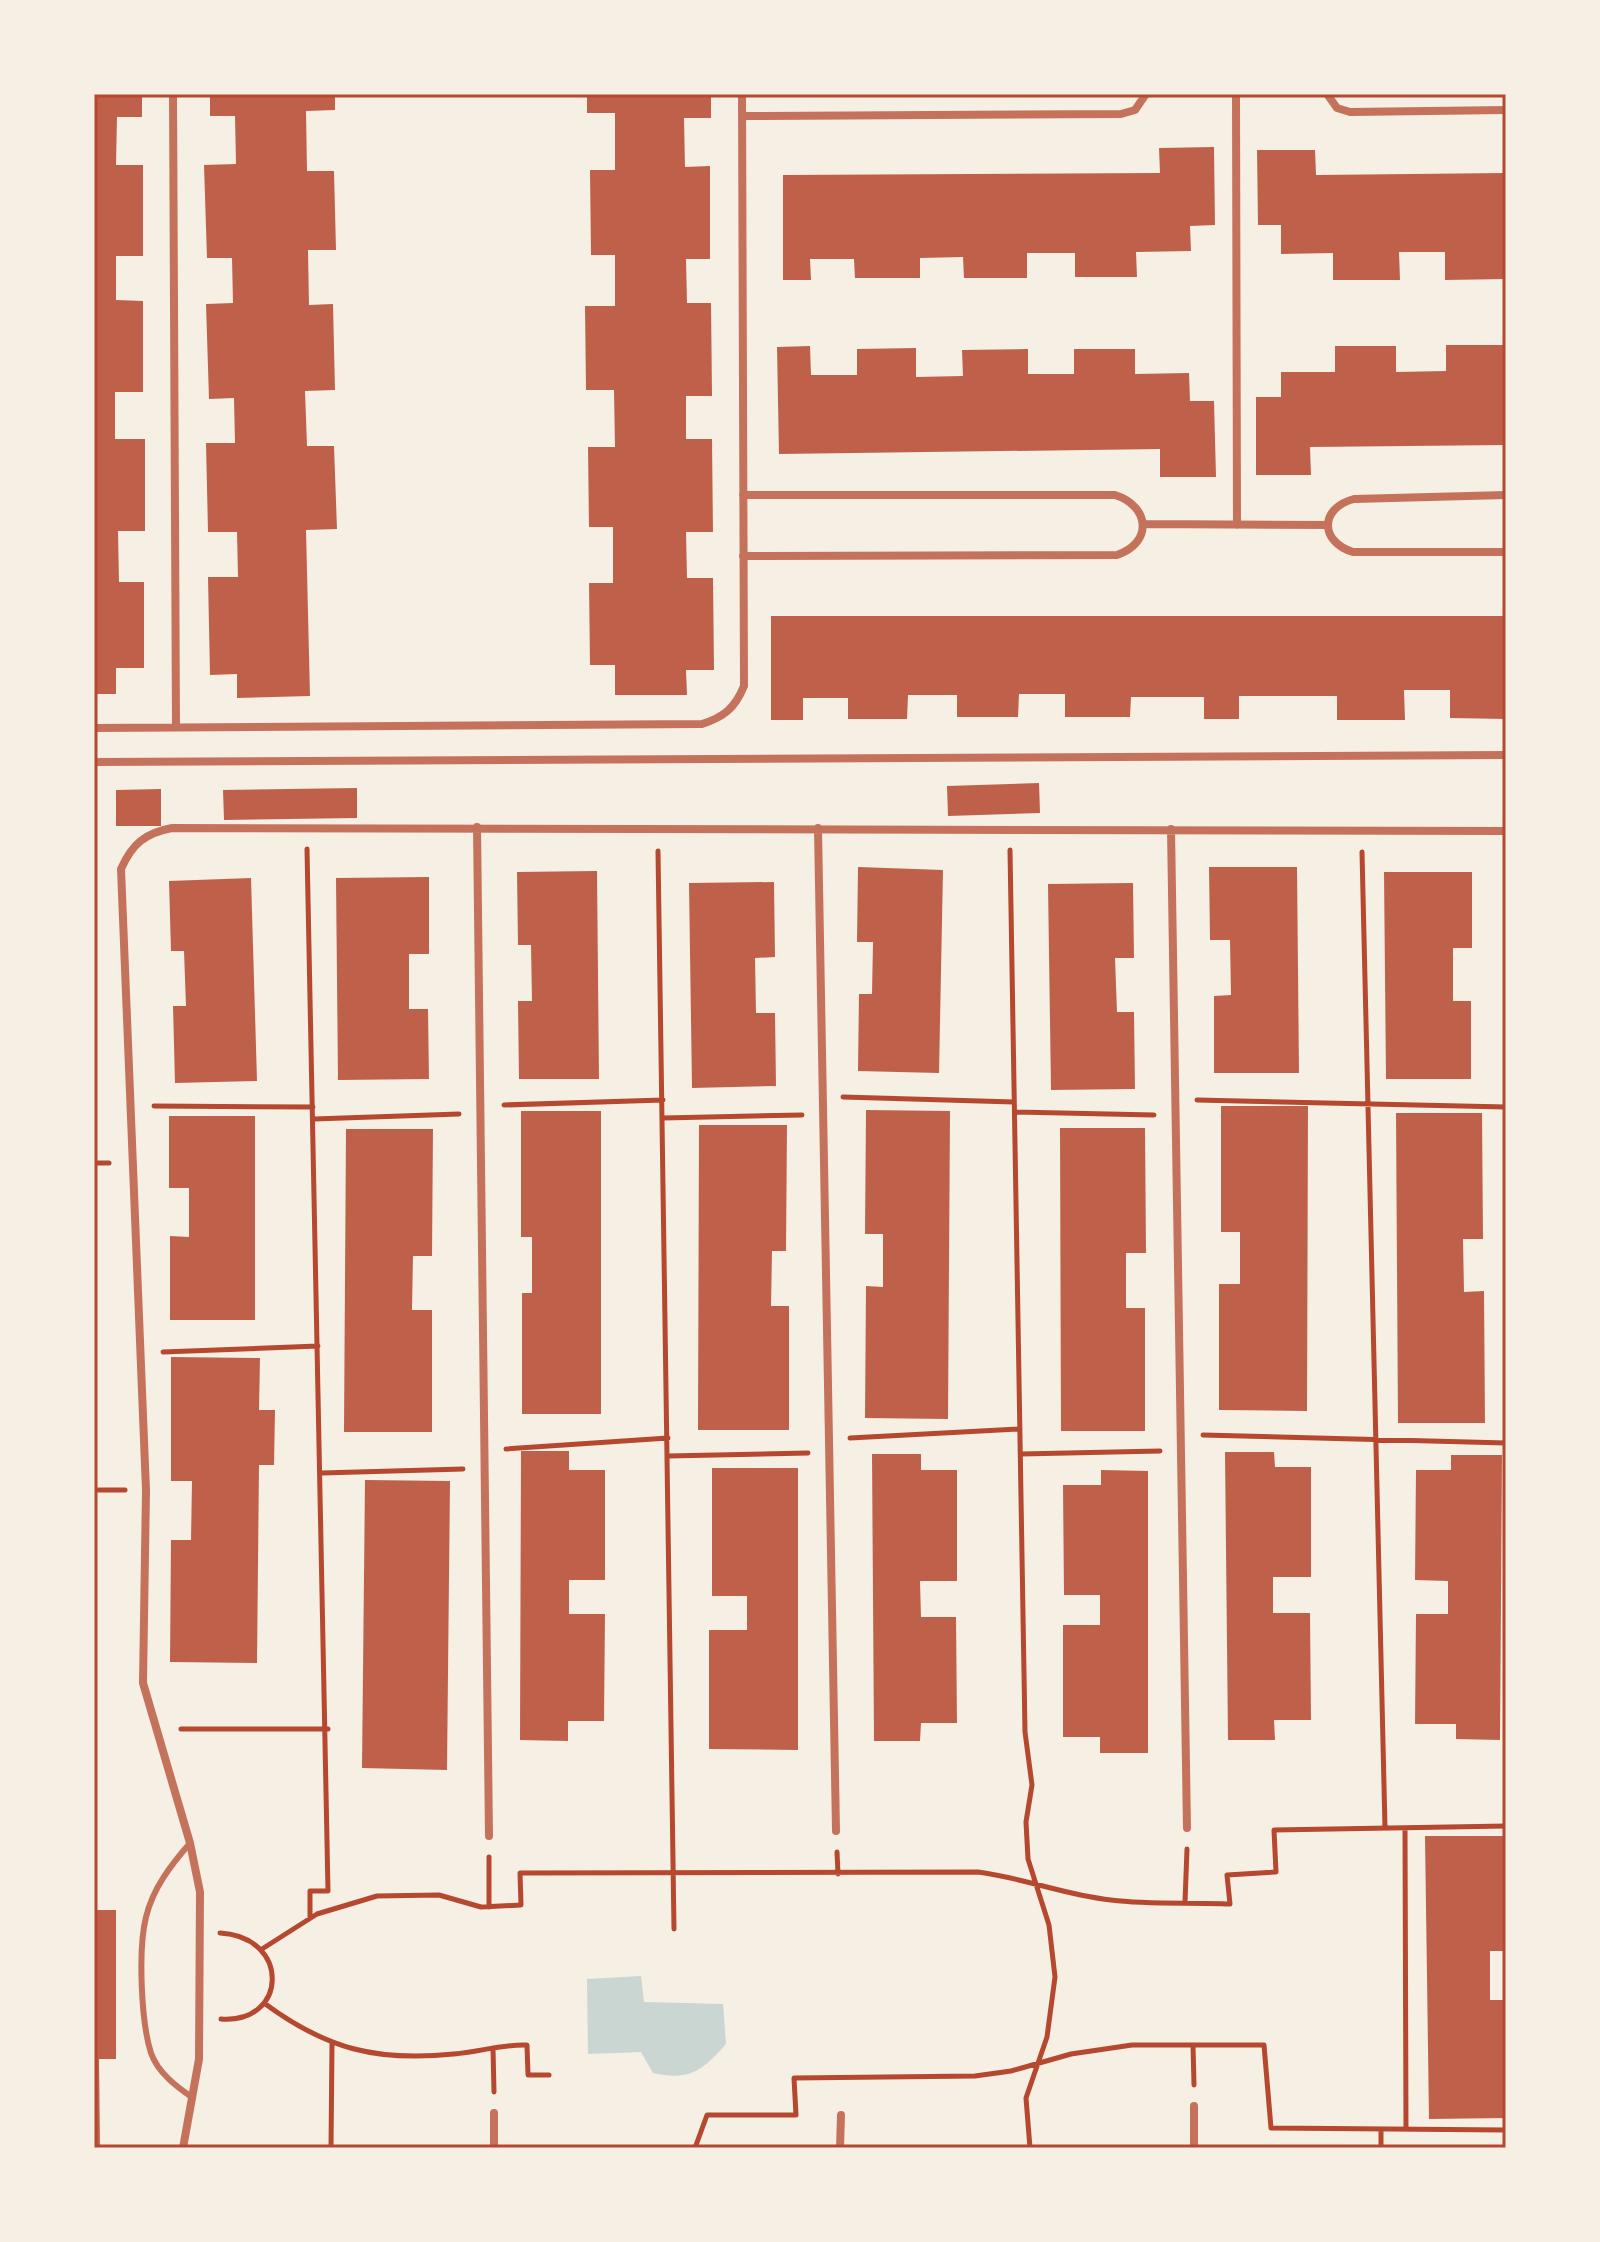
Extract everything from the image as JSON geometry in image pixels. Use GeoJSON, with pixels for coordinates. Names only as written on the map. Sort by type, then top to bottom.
{"type":"FeatureCollection","features":[{"type":"Feature","properties":{"kind":"street"},"geometry":{"type":"LineString","coordinates":[[173,94],[176,727]]}},
{"type":"Feature","properties":{"kind":"street"},"geometry":{"type":"LineString","coordinates":[[94,728],[702,724],[727,713],[737,703],[744,686],[742,94]]}},
{"type":"Feature","properties":{"kind":"street"},"geometry":{"type":"LineString","coordinates":[[742,116],[1121,114],[1135,110],[1146,94]]}},
{"type":"Feature","properties":{"kind":"street"},"geometry":{"type":"LineString","coordinates":[[1236,94],[1237,525]]}},
{"type":"Feature","properties":{"kind":"street"},"geometry":{"type":"LineString","coordinates":[[1327,94],[1337,108],[1350,112],[1506,110]]}},
{"type":"Feature","properties":{"kind":"street"},"geometry":{"type":"LineString","coordinates":[[743,495],[1115,495],[1130,499],[1140,510],[1144,524],[1141,539],[1132,550],[1117,555],[743,556]]}},
{"type":"Feature","properties":{"kind":"street"},"geometry":{"type":"LineString","coordinates":[[1506,495],[1354,499],[1341,502],[1331,512],[1328,525],[1331,538],[1340,548],[1353,552],[1506,552]]}},
{"type":"Feature","properties":{"kind":"street"},"geometry":{"type":"LineString","coordinates":[[1144,524],[1328,525]]}},
{"type":"Feature","properties":{"kind":"street"},"geometry":{"type":"LineString","coordinates":[[94,762],[1506,755]]}},
{"type":"Feature","properties":{"kind":"street"},"geometry":{"type":"LineString","coordinates":[[477,827],[489,1836]]}},
{"type":"Feature","properties":{"kind":"street"},"geometry":{"type":"LineString","coordinates":[[183,2148],[199,2059],[200,1892],[190,1843],[143,1683],[147,1504],[121,869],[129,851],[154,832],[172,828],[1506,831]]}},
{"type":"Feature","properties":{"kind":"street"},"geometry":{"type":"LineString","coordinates":[[818,828],[836,1831]]}},
{"type":"Feature","properties":{"kind":"street"},"geometry":{"type":"LineString","coordinates":[[1171,829],[1187,1828]]}},
{"type":"Feature","properties":{"kind":"street"},"geometry":{"type":"LineString","coordinates":[[1194,2106],[1194,2148]]}},
{"type":"Feature","properties":{"kind":"street"},"geometry":{"type":"LineString","coordinates":[[494,2113],[494,2148]]}},
{"type":"Feature","properties":{"kind":"street"},"geometry":{"type":"LineString","coordinates":[[840,2148],[841,2115]]}},
{"type":"Feature","properties":{"kind":"lane"},"geometry":{"type":"LineString","coordinates":[[190,1843],[155,1890],[145,1918],[143,1965],[151,2054],[168,2079],[193,2098]]}},
{"type":"Feature","properties":{"kind":"path"},"geometry":{"type":"LineString","coordinates":[[307,828],[328,1729],[328,1891],[310,1891],[310,1918]]}},
{"type":"Feature","properties":{"kind":"path"},"geometry":{"type":"LineString","coordinates":[[658,828],[674,1929]]}},
{"type":"Feature","properties":{"kind":"path"},"geometry":{"type":"LineString","coordinates":[[1010,829],[1025,1732],[1032,1785],[1026,1822],[1028,1859],[1049,1925],[1055,1977],[1050,2022],[1026,2098],[1030,2148]]}},
{"type":"Feature","properties":{"kind":"path"},"geometry":{"type":"LineString","coordinates":[[1361,831],[1385,1828]]}},
{"type":"Feature","properties":{"kind":"path"},"geometry":{"type":"LineString","coordinates":[[823,1096],[1014,1102]]}},
{"type":"Feature","properties":{"kind":"path"},"geometry":{"type":"LineString","coordinates":[[1176,1099],[1506,1107]]}},
{"type":"Feature","properties":{"kind":"path"},"geometry":{"type":"LineString","coordinates":[[314,1119],[663,1100]]}},
{"type":"Feature","properties":{"kind":"path"},"geometry":{"type":"LineString","coordinates":[[131,1106],[313,1107]]}},
{"type":"Feature","properties":{"kind":"path"},"geometry":{"type":"LineString","coordinates":[[1015,1112],[1176,1115]]}},
{"type":"Feature","properties":{"kind":"path"},"geometry":{"type":"LineString","coordinates":[[663,1118],[823,1115]]}},
{"type":"Feature","properties":{"kind":"path"},"geometry":{"type":"LineString","coordinates":[[141,1353],[318,1346]]}},
{"type":"Feature","properties":{"kind":"path"},"geometry":{"type":"LineString","coordinates":[[829,1439],[1020,1429]]}},
{"type":"Feature","properties":{"kind":"path"},"geometry":{"type":"LineString","coordinates":[[1181,1435],[1506,1443]]}},
{"type":"Feature","properties":{"kind":"path"},"geometry":{"type":"LineString","coordinates":[[484,1451],[668,1438]]}},
{"type":"Feature","properties":{"kind":"path"},"geometry":{"type":"LineString","coordinates":[[1021,1454],[1181,1451]]}},
{"type":"Feature","properties":{"kind":"path"},"geometry":{"type":"LineString","coordinates":[[668,1456],[829,1452]]}},
{"type":"Feature","properties":{"kind":"path"},"geometry":{"type":"LineString","coordinates":[[322,1473],[484,1469]]}},
{"type":"Feature","properties":{"kind":"path"},"geometry":{"type":"LineString","coordinates":[[157,1729],[328,1729]]}},
{"type":"Feature","properties":{"kind":"path"},"geometry":{"type":"LineString","coordinates":[[262,1949],[310,1918],[346,1903],[408,1893],[439,1895],[489,1907],[521,1905],[520,1873],[897,1875],[964,1872],[1035,1883],[1056,1892],[1113,1901],[1230,1904],[1227,1875],[1276,1872],[1274,1830],[1506,1826]]}},
{"type":"Feature","properties":{"kind":"path"},"geometry":{"type":"LineString","coordinates":[[1185,1902],[1187,1828]]}},
{"type":"Feature","properties":{"kind":"path"},"geometry":{"type":"LineString","coordinates":[[1405,1828],[1406,2129]]}},
{"type":"Feature","properties":{"kind":"path"},"geometry":{"type":"LineString","coordinates":[[489,1836],[489,1907]]}},
{"type":"Feature","properties":{"kind":"path"},"geometry":{"type":"LineString","coordinates":[[200,1931],[248,1937],[262,1949],[273,1972],[272,1987],[264,2003],[246,2017],[232,2020],[200,2017]]}},
{"type":"Feature","properties":{"kind":"path"},"geometry":{"type":"LineString","coordinates":[[264,2003],[308,2032],[332,2043],[397,2058],[527,2045],[528,2075],[549,2075]]}},
{"type":"Feature","properties":{"kind":"path"},"geometry":{"type":"LineString","coordinates":[[331,2148],[332,2043]]}},
{"type":"Feature","properties":{"kind":"path"},"geometry":{"type":"LineString","coordinates":[[695,2148],[707,2115],[796,2115],[794,2078],[975,2076],[1037,2065],[1071,2054],[1132,2045],[1264,2045],[1271,2128],[1506,2130]]}},
{"type":"Feature","properties":{"kind":"path"},"geometry":{"type":"LineString","coordinates":[[1193,2045],[1194,2106]]}},
{"type":"Feature","properties":{"kind":"path"},"geometry":{"type":"LineString","coordinates":[[493,2048],[494,2113]]}},
{"type":"Feature","properties":{"kind":"path"},"geometry":{"type":"LineString","coordinates":[[1381,2129],[1381,2148]]}},
{"type":"Feature","properties":{"kind":"shaded area"},"geometry":{"type":"Polygon","coordinates":[[[641,1976],[644,2002],[723,2004],[726,2044],[694,2072],[677,2076],[653,2073],[641,2052],[588,2054],[587,1979],[641,1976]]]}},
{"type":"Feature","properties":{"kind":"building"},"geometry":{"type":"Polygon","coordinates":[[[94,94],[142,94],[142,117],[117,117],[116,165],[143,165],[143,256],[116,256],[116,300],[143,301],[143,392],[115,392],[115,439],[145,439],[145,531],[118,531],[119,582],[144,582],[144,668],[116,668],[116,694],[94,694],[94,94]]]}},
{"type":"Feature","properties":{"kind":"building"},"geometry":{"type":"Polygon","coordinates":[[[210,94],[335,94],[335,110],[306,111],[307,171],[334,171],[336,250],[308,250],[309,305],[333,304],[335,390],[305,391],[307,446],[334,446],[337,529],[306,530],[310,696],[237,698],[237,674],[210,675],[208,577],[238,577],[237,532],[208,532],[206,443],[235,443],[234,398],[209,399],[206,304],[233,303],[232,258],[207,258],[204,165],[236,164],[235,116],[210,116],[210,94]]]}},
{"type":"Feature","properties":{"kind":"building"},"geometry":{"type":"Polygon","coordinates":[[[587,94],[711,94],[711,118],[684,118],[685,167],[710,166],[710,259],[686,259],[687,303],[711,303],[712,396],[686,396],[686,439],[712,439],[713,532],[686,532],[687,578],[713,578],[714,670],[686,670],[687,695],[615,695],[615,665],[590,665],[589,583],[613,583],[613,527],[589,527],[588,447],[615,447],[614,390],[586,390],[585,306],[615,306],[615,255],[591,255],[590,170],[615,170],[615,113],[587,113],[587,94]]]}},
{"type":"Feature","properties":{"kind":"building"},"geometry":{"type":"Polygon","coordinates":[[[1214,147],[1215,225],[1190,226],[1191,251],[1136,252],[1137,277],[1075,277],[1075,253],[1027,253],[1027,278],[964,278],[963,257],[920,258],[920,278],[855,278],[854,259],[810,259],[811,280],[783,280],[783,175],[1160,173],[1159,148],[1214,147]]]}},
{"type":"Feature","properties":{"kind":"building"},"geometry":{"type":"Polygon","coordinates":[[[1257,150],[1315,150],[1316,175],[1506,173],[1506,279],[1445,280],[1445,252],[1399,252],[1400,280],[1333,280],[1333,253],[1281,254],[1281,225],[1258,225],[1257,150]]]}},
{"type":"Feature","properties":{"kind":"building"},"geometry":{"type":"Polygon","coordinates":[[[1446,345],[1506,345],[1506,445],[1310,447],[1311,475],[1256,475],[1256,397],[1281,397],[1281,372],[1335,372],[1335,346],[1396,346],[1396,372],[1446,371],[1446,345]]]}},
{"type":"Feature","properties":{"kind":"building"},"geometry":{"type":"Polygon","coordinates":[[[810,346],[811,375],[857,375],[857,349],[916,348],[916,377],[963,376],[962,350],[1028,349],[1028,374],[1074,374],[1074,349],[1135,349],[1135,374],[1189,373],[1190,401],[1214,401],[1216,477],[1160,477],[1160,449],[779,454],[777,347],[810,346]]]}},
{"type":"Feature","properties":{"kind":"building"},"geometry":{"type":"Polygon","coordinates":[[[771,616],[1506,616],[1506,719],[1450,718],[1450,690],[1404,690],[1405,720],[1337,720],[1337,696],[1239,696],[1239,719],[1204,719],[1204,697],[1131,697],[1130,717],[1065,717],[1065,694],[1019,694],[1018,717],[957,717],[957,695],[908,695],[907,719],[848,719],[848,698],[803,698],[803,720],[771,720],[771,616]]]}},
{"type":"Feature","properties":{"kind":"building"},"geometry":{"type":"Polygon","coordinates":[[[1039,783],[1040,813],[948,816],[947,786],[1039,783]]]}},
{"type":"Feature","properties":{"kind":"building"},"geometry":{"type":"Polygon","coordinates":[[[357,788],[357,818],[224,820],[223,790],[357,788]]]}},
{"type":"Feature","properties":{"kind":"building"},"geometry":{"type":"Polygon","coordinates":[[[161,789],[161,826],[116,826],[116,790],[161,789]]]}},
{"type":"Feature","properties":{"kind":"building"},"geometry":{"type":"Polygon","coordinates":[[[858,867],[943,870],[939,1073],[858,1071],[859,994],[872,994],[873,942],[857,942],[858,867]]]}},
{"type":"Feature","properties":{"kind":"building"},"geometry":{"type":"Polygon","coordinates":[[[1209,867],[1297,867],[1299,1073],[1214,1073],[1214,996],[1231,995],[1230,940],[1210,940],[1209,867]]]}},
{"type":"Feature","properties":{"kind":"building"},"geometry":{"type":"Polygon","coordinates":[[[597,871],[599,1079],[519,1079],[518,1001],[532,1001],[531,945],[518,945],[517,872],[597,871]]]}},
{"type":"Feature","properties":{"kind":"building"},"geometry":{"type":"Polygon","coordinates":[[[1384,872],[1472,872],[1472,948],[1453,948],[1453,1001],[1471,1001],[1471,1079],[1386,1079],[1384,872]]]}},
{"type":"Feature","properties":{"kind":"building"},"geometry":{"type":"Polygon","coordinates":[[[429,877],[429,954],[409,954],[409,1009],[428,1009],[429,1079],[338,1080],[336,878],[429,877]]]}},
{"type":"Feature","properties":{"kind":"building"},"geometry":{"type":"Polygon","coordinates":[[[251,878],[257,1081],[175,1083],[173,1006],[186,1006],[184,951],[171,951],[169,881],[251,878]]]}},
{"type":"Feature","properties":{"kind":"building"},"geometry":{"type":"Polygon","coordinates":[[[774,882],[775,957],[755,958],[756,1013],[775,1013],[776,1086],[692,1088],[689,883],[774,882]]]}},
{"type":"Feature","properties":{"kind":"building"},"geometry":{"type":"Polygon","coordinates":[[[1133,883],[1134,958],[1115,958],[1117,1012],[1134,1012],[1135,1089],[1051,1090],[1048,884],[1133,883]]]}},
{"type":"Feature","properties":{"kind":"building"},"geometry":{"type":"Polygon","coordinates":[[[1221,1106],[1308,1106],[1307,1411],[1219,1410],[1219,1284],[1240,1284],[1240,1232],[1221,1232],[1221,1106]]]}},
{"type":"Feature","properties":{"kind":"building"},"geometry":{"type":"Polygon","coordinates":[[[866,1110],[950,1111],[948,1419],[865,1418],[866,1286],[883,1287],[883,1234],[865,1234],[866,1110]]]}},
{"type":"Feature","properties":{"kind":"building"},"geometry":{"type":"Polygon","coordinates":[[[521,1111],[601,1111],[601,1414],[522,1414],[522,1293],[532,1293],[532,1237],[521,1237],[521,1111]]]}},
{"type":"Feature","properties":{"kind":"building"},"geometry":{"type":"Polygon","coordinates":[[[1396,1113],[1482,1113],[1483,1239],[1463,1239],[1464,1292],[1484,1291],[1485,1423],[1398,1423],[1396,1113]]]}},
{"type":"Feature","properties":{"kind":"building"},"geometry":{"type":"Polygon","coordinates":[[[169,1116],[255,1116],[255,1320],[170,1320],[170,1236],[189,1237],[189,1188],[169,1188],[169,1116]]]}},
{"type":"Feature","properties":{"kind":"building"},"geometry":{"type":"Polygon","coordinates":[[[699,1125],[787,1125],[786,1251],[772,1251],[771,1306],[789,1306],[789,1430],[698,1430],[699,1125]]]}},
{"type":"Feature","properties":{"kind":"building"},"geometry":{"type":"Polygon","coordinates":[[[1060,1128],[1145,1128],[1146,1253],[1126,1253],[1126,1308],[1145,1308],[1145,1431],[1061,1431],[1060,1128]]]}},
{"type":"Feature","properties":{"kind":"building"},"geometry":{"type":"Polygon","coordinates":[[[346,1129],[433,1129],[432,1256],[413,1256],[412,1310],[432,1310],[432,1432],[344,1432],[346,1129]]]}},
{"type":"Feature","properties":{"kind":"building"},"geometry":{"type":"Polygon","coordinates":[[[171,1357],[260,1358],[259,1410],[275,1410],[274,1465],[259,1465],[257,1663],[170,1662],[171,1540],[191,1540],[192,1481],[171,1481],[171,1357]]]}},
{"type":"Feature","properties":{"kind":"building"},"geometry":{"type":"Polygon","coordinates":[[[521,1451],[569,1451],[569,1470],[605,1470],[605,1580],[569,1580],[569,1614],[605,1614],[604,1721],[568,1721],[568,1741],[520,1740],[521,1451]]]}},
{"type":"Feature","properties":{"kind":"building"},"geometry":{"type":"Polygon","coordinates":[[[1225,1452],[1274,1452],[1275,1467],[1311,1467],[1311,1577],[1273,1577],[1273,1613],[1310,1613],[1311,1720],[1274,1720],[1275,1740],[1228,1740],[1225,1452]]]}},
{"type":"Feature","properties":{"kind":"building"},"geometry":{"type":"Polygon","coordinates":[[[872,1454],[921,1454],[921,1470],[957,1470],[957,1581],[920,1581],[921,1617],[956,1617],[957,1723],[921,1723],[920,1741],[874,1741],[872,1454]]]}},
{"type":"Feature","properties":{"kind":"building"},"geometry":{"type":"Polygon","coordinates":[[[1451,1455],[1502,1455],[1500,1740],[1456,1739],[1456,1724],[1415,1724],[1416,1614],[1448,1614],[1448,1581],[1415,1580],[1416,1470],[1451,1470],[1451,1455]]]}},
{"type":"Feature","properties":{"kind":"building"},"geometry":{"type":"Polygon","coordinates":[[[712,1468],[798,1468],[798,1750],[709,1749],[709,1630],[747,1630],[747,1596],[712,1596],[712,1468]]]}},
{"type":"Feature","properties":{"kind":"building"},"geometry":{"type":"Polygon","coordinates":[[[1101,1470],[1148,1471],[1148,1753],[1100,1753],[1100,1737],[1063,1737],[1063,1625],[1100,1625],[1100,1595],[1064,1595],[1063,1485],[1101,1485],[1101,1470]]]}},
{"type":"Feature","properties":{"kind":"building"},"geometry":{"type":"Polygon","coordinates":[[[365,1480],[450,1481],[447,1770],[362,1768],[365,1480]]]}},
{"type":"Feature","properties":{"kind":"building"},"geometry":{"type":"Polygon","coordinates":[[[94,1804],[97,1804],[97,1910],[116,1910],[116,2059],[99,2059],[100,2148],[94,2148],[94,1804]]]}},
{"type":"Feature","properties":{"kind":"building"},"geometry":{"type":"Polygon","coordinates":[[[1425,1836],[1506,1836],[1506,1951],[1490,1951],[1490,2000],[1506,2000],[1506,2118],[1429,2119],[1425,1836]]]}}]}
